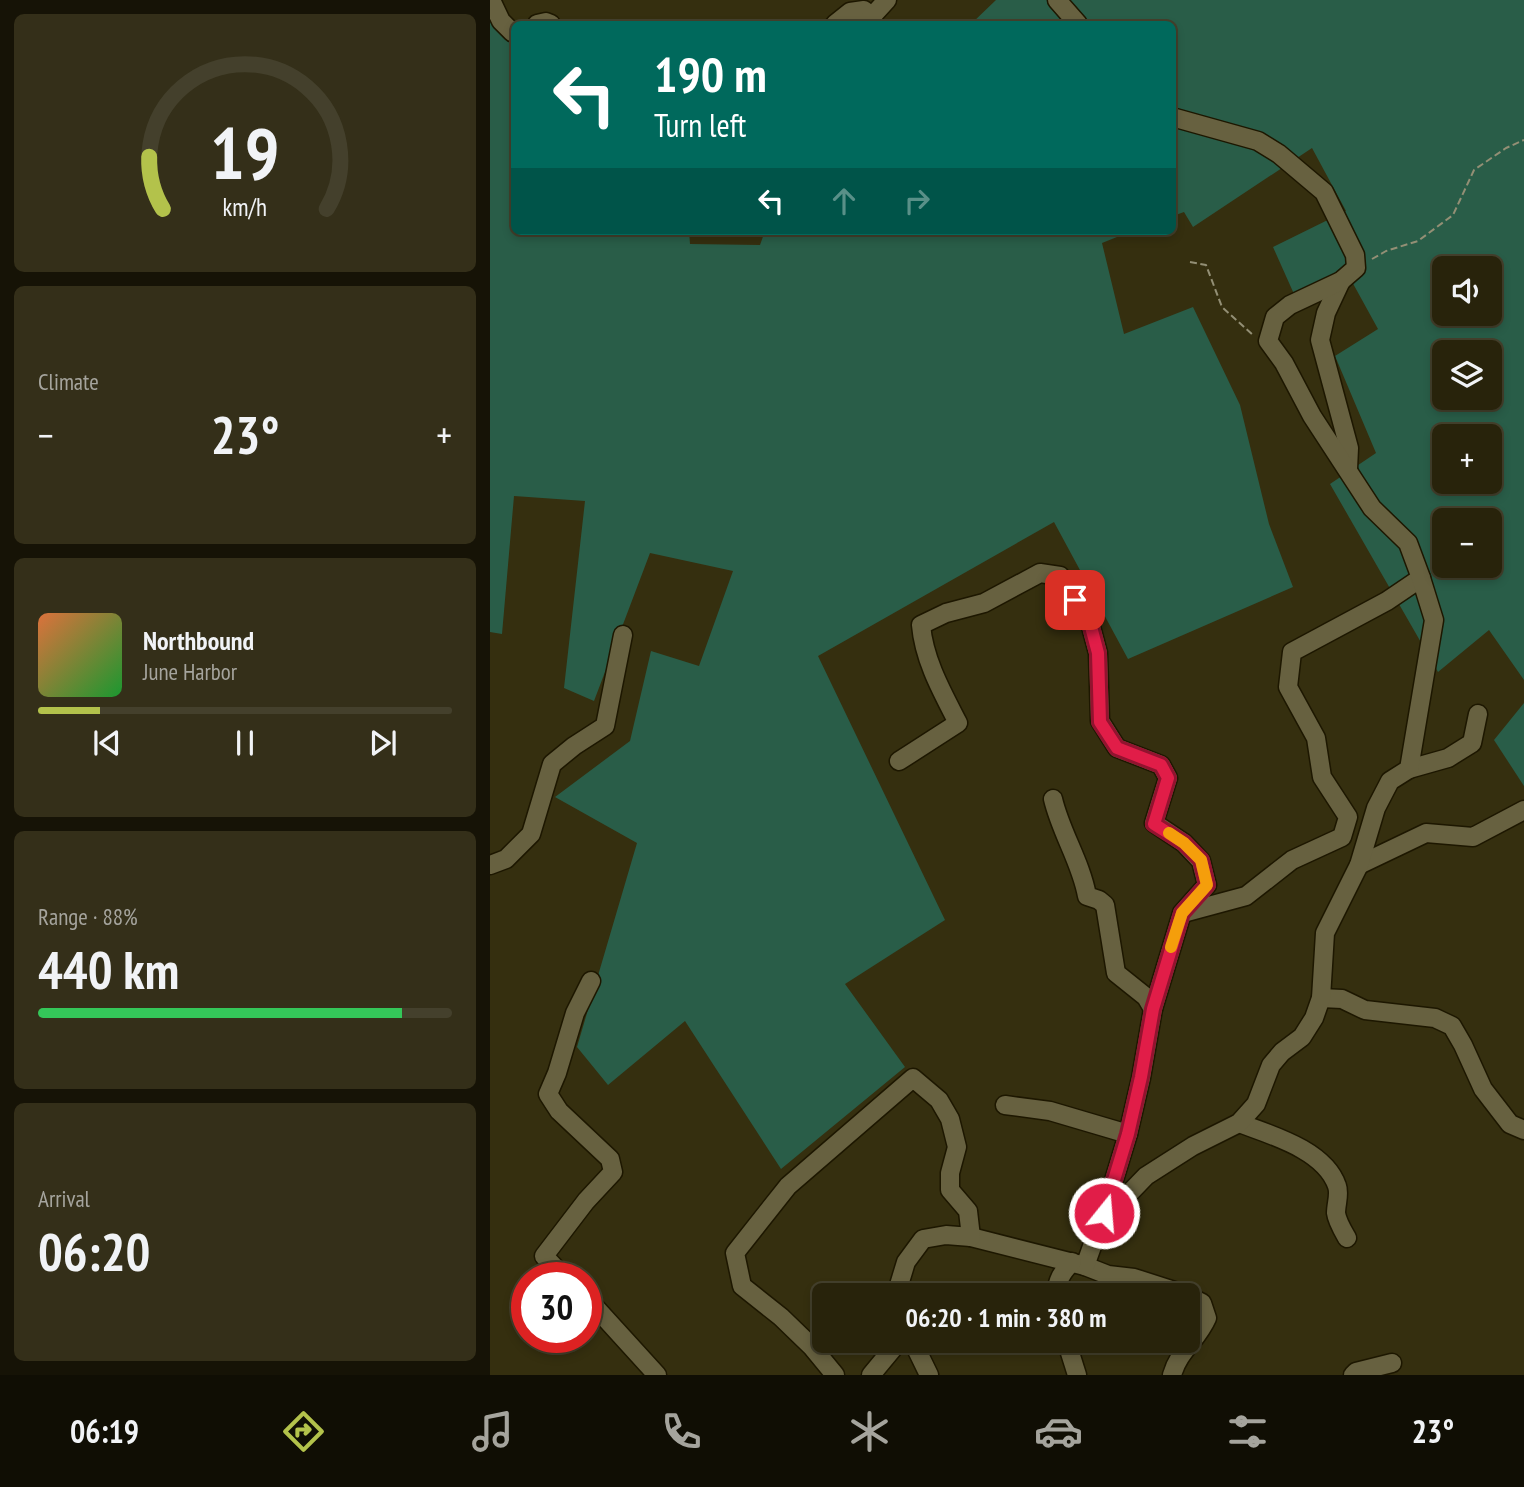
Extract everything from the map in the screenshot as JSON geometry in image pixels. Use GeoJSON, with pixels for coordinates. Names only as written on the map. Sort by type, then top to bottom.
{"type":"FeatureCollection","features":[{"type":"Feature","properties":{"kind":"street"},"geometry":{"type":"LineString","coordinates":[[491,0],[501,21],[511,29]]}},
{"type":"Feature","properties":{"kind":"street"},"geometry":{"type":"LineString","coordinates":[[839,21],[850,12],[864,10],[869,21],[887,0]]}},
{"type":"Feature","properties":{"kind":"street"},"geometry":{"type":"LineString","coordinates":[[1058,0],[1076,21]]}},
{"type":"Feature","properties":{"kind":"street"},"geometry":{"type":"LineString","coordinates":[[1176,118],[1258,141],[1279,155],[1324,192],[1355,255],[1356,268],[1341,281],[1290,305],[1275,317],[1268,341],[1284,363],[1312,416],[1372,508],[1408,543],[1421,578],[1434,620],[1409,769]]}},
{"type":"Feature","properties":{"kind":"street"},"geometry":{"type":"LineString","coordinates":[[1341,281],[1326,313],[1321,340],[1349,448],[1348,469]]}},
{"type":"Feature","properties":{"kind":"street"},"geometry":{"type":"LineString","coordinates":[[899,761],[958,723],[941,690],[922,642],[920,625],[946,613],[984,603],[1040,573],[1060,576],[1090,623],[1093,633],[1098,653],[1100,722],[1117,748],[1161,765],[1168,778],[1154,824],[1184,843],[1201,860],[1207,885],[1182,913],[1153,1009],[1128,1134],[1104,1213],[1079,1264],[1062,1272],[1057,1283]]}},
{"type":"Feature","properties":{"kind":"street"},"geometry":{"type":"LineString","coordinates":[[1182,913],[1246,896],[1293,860],[1342,837],[1348,817],[1322,776],[1316,738],[1288,687],[1293,652],[1387,601],[1421,578]]}},
{"type":"Feature","properties":{"kind":"street"},"geometry":{"type":"LineString","coordinates":[[490,865],[506,859],[531,834],[552,764],[605,726],[623,635]]}},
{"type":"Feature","properties":{"kind":"street"},"geometry":{"type":"LineString","coordinates":[[1104,1213],[1119,1204],[1146,1176],[1193,1146],[1239,1123],[1256,1104],[1271,1065],[1282,1052],[1302,1037],[1314,1018],[1321,998],[1325,933],[1359,865],[1376,808],[1390,781],[1409,769],[1448,758],[1472,743],[1478,714]]}},
{"type":"Feature","properties":{"kind":"street"},"geometry":{"type":"LineString","coordinates":[[1053,799],[1059,823],[1084,878],[1087,896],[1105,905],[1116,973],[1146,997],[1153,1009]]}},
{"type":"Feature","properties":{"kind":"street"},"geometry":{"type":"LineString","coordinates":[[1359,865],[1426,834],[1472,837],[1524,810]]}},
{"type":"Feature","properties":{"kind":"street"},"geometry":{"type":"LineString","coordinates":[[550,1262],[544,1256],[586,1201],[613,1172],[610,1159],[559,1111],[548,1094],[575,1013],[591,981]]}},
{"type":"Feature","properties":{"kind":"street"},"geometry":{"type":"LineString","coordinates":[[1321,998],[1342,999],[1365,1010],[1435,1018],[1452,1026],[1483,1089],[1510,1124],[1524,1130]]}},
{"type":"Feature","properties":{"kind":"street"},"geometry":{"type":"LineString","coordinates":[[835,1375],[780,1317],[742,1286],[735,1253],[788,1186],[913,1078],[939,1100],[950,1119],[957,1147],[950,1173],[950,1190],[968,1211],[971,1237]]}},
{"type":"Feature","properties":{"kind":"street"},"geometry":{"type":"LineString","coordinates":[[1005,1105],[1050,1111],[1128,1134]]}},
{"type":"Feature","properties":{"kind":"street"},"geometry":{"type":"LineString","coordinates":[[1239,1123],[1290,1141],[1331,1173],[1338,1188],[1336,1215],[1347,1238]]}},
{"type":"Feature","properties":{"kind":"street"},"geometry":{"type":"LineString","coordinates":[[900,1283],[906,1262],[923,1239],[946,1235],[971,1237],[1079,1264],[1108,1276],[1134,1278],[1150,1283]]}},
{"type":"Feature","properties":{"kind":"street"},"geometry":{"type":"LineString","coordinates":[[1200,1302],[1207,1318],[1200,1333]]}},
{"type":"Feature","properties":{"kind":"street"},"geometry":{"type":"LineString","coordinates":[[602,1315],[657,1375]]}},
{"type":"Feature","properties":{"kind":"street"},"geometry":{"type":"LineString","coordinates":[[871,1375],[889,1353]]}},
{"type":"Feature","properties":{"kind":"street"},"geometry":{"type":"LineString","coordinates":[[918,1353],[929,1375]]}},
{"type":"Feature","properties":{"kind":"street"},"geometry":{"type":"LineString","coordinates":[[1070,1353],[1077,1375]]}},
{"type":"Feature","properties":{"kind":"street"},"geometry":{"type":"LineString","coordinates":[[1172,1375],[1177,1359],[1182,1353]]}},
{"type":"Feature","properties":{"kind":"street"},"geometry":{"type":"LineString","coordinates":[[1353,1375],[1392,1363]]}},
{"type":"Feature","properties":{"kind":"path"},"geometry":{"type":"LineString","coordinates":[[1356,268],[1386,251],[1418,242],[1453,215],[1474,170],[1506,148],[1524,140]]}},
{"type":"Feature","properties":{"kind":"path"},"geometry":{"type":"LineString","coordinates":[[1190,262],[1206,265],[1222,307],[1252,335],[1268,341]]}},
{"type":"Feature","properties":{"kind":"green space"},"geometry":{"type":"Polygon","coordinates":[[[996,0],[1524,0],[1524,680],[1489,630],[1438,672],[1330,484],[1376,453],[1335,356],[1378,329],[1345,269],[1294,294],[1273,247],[1346,211],[1312,148],[1193,227],[1184,212],[1176,215],[1176,21],[974,21],[996,0]]]}},
{"type":"Feature","properties":{"kind":"green space"},"geometry":{"type":"Polygon","coordinates":[[[490,14],[511,42],[511,235],[689,235],[690,244],[760,245],[764,235],[1122,235],[1102,243],[1124,334],[1193,307],[1240,405],[1269,524],[1293,587],[1128,659],[1054,522],[818,656],[945,920],[845,984],[905,1067],[781,1169],[685,1021],[608,1085],[577,1047],[637,843],[555,797],[630,741],[651,651],[699,666],[733,571],[650,553],[594,701],[564,688],[585,501],[514,496],[502,634],[490,632],[490,14]]]}},
{"type":"Feature","properties":{"kind":"green space"},"geometry":{"type":"Polygon","coordinates":[[[1524,703],[1524,786],[1494,740],[1524,703]]]}},
{"type":"Feature","properties":{"kind":"slow traffic"},"geometry":{"type":"LineString","coordinates":[[1169,833],[1201,860],[1207,885],[1182,913],[1171,947]]}},
{"type":"Feature","properties":{"kind":"route"},"geometry":{"type":"LineString","coordinates":[[1075,600],[1090,623],[1098,653],[1100,722],[1117,748],[1161,765],[1168,778],[1154,824],[1184,843],[1201,860],[1207,885],[1182,913],[1153,1009],[1128,1134],[1104,1213]]}}]}
